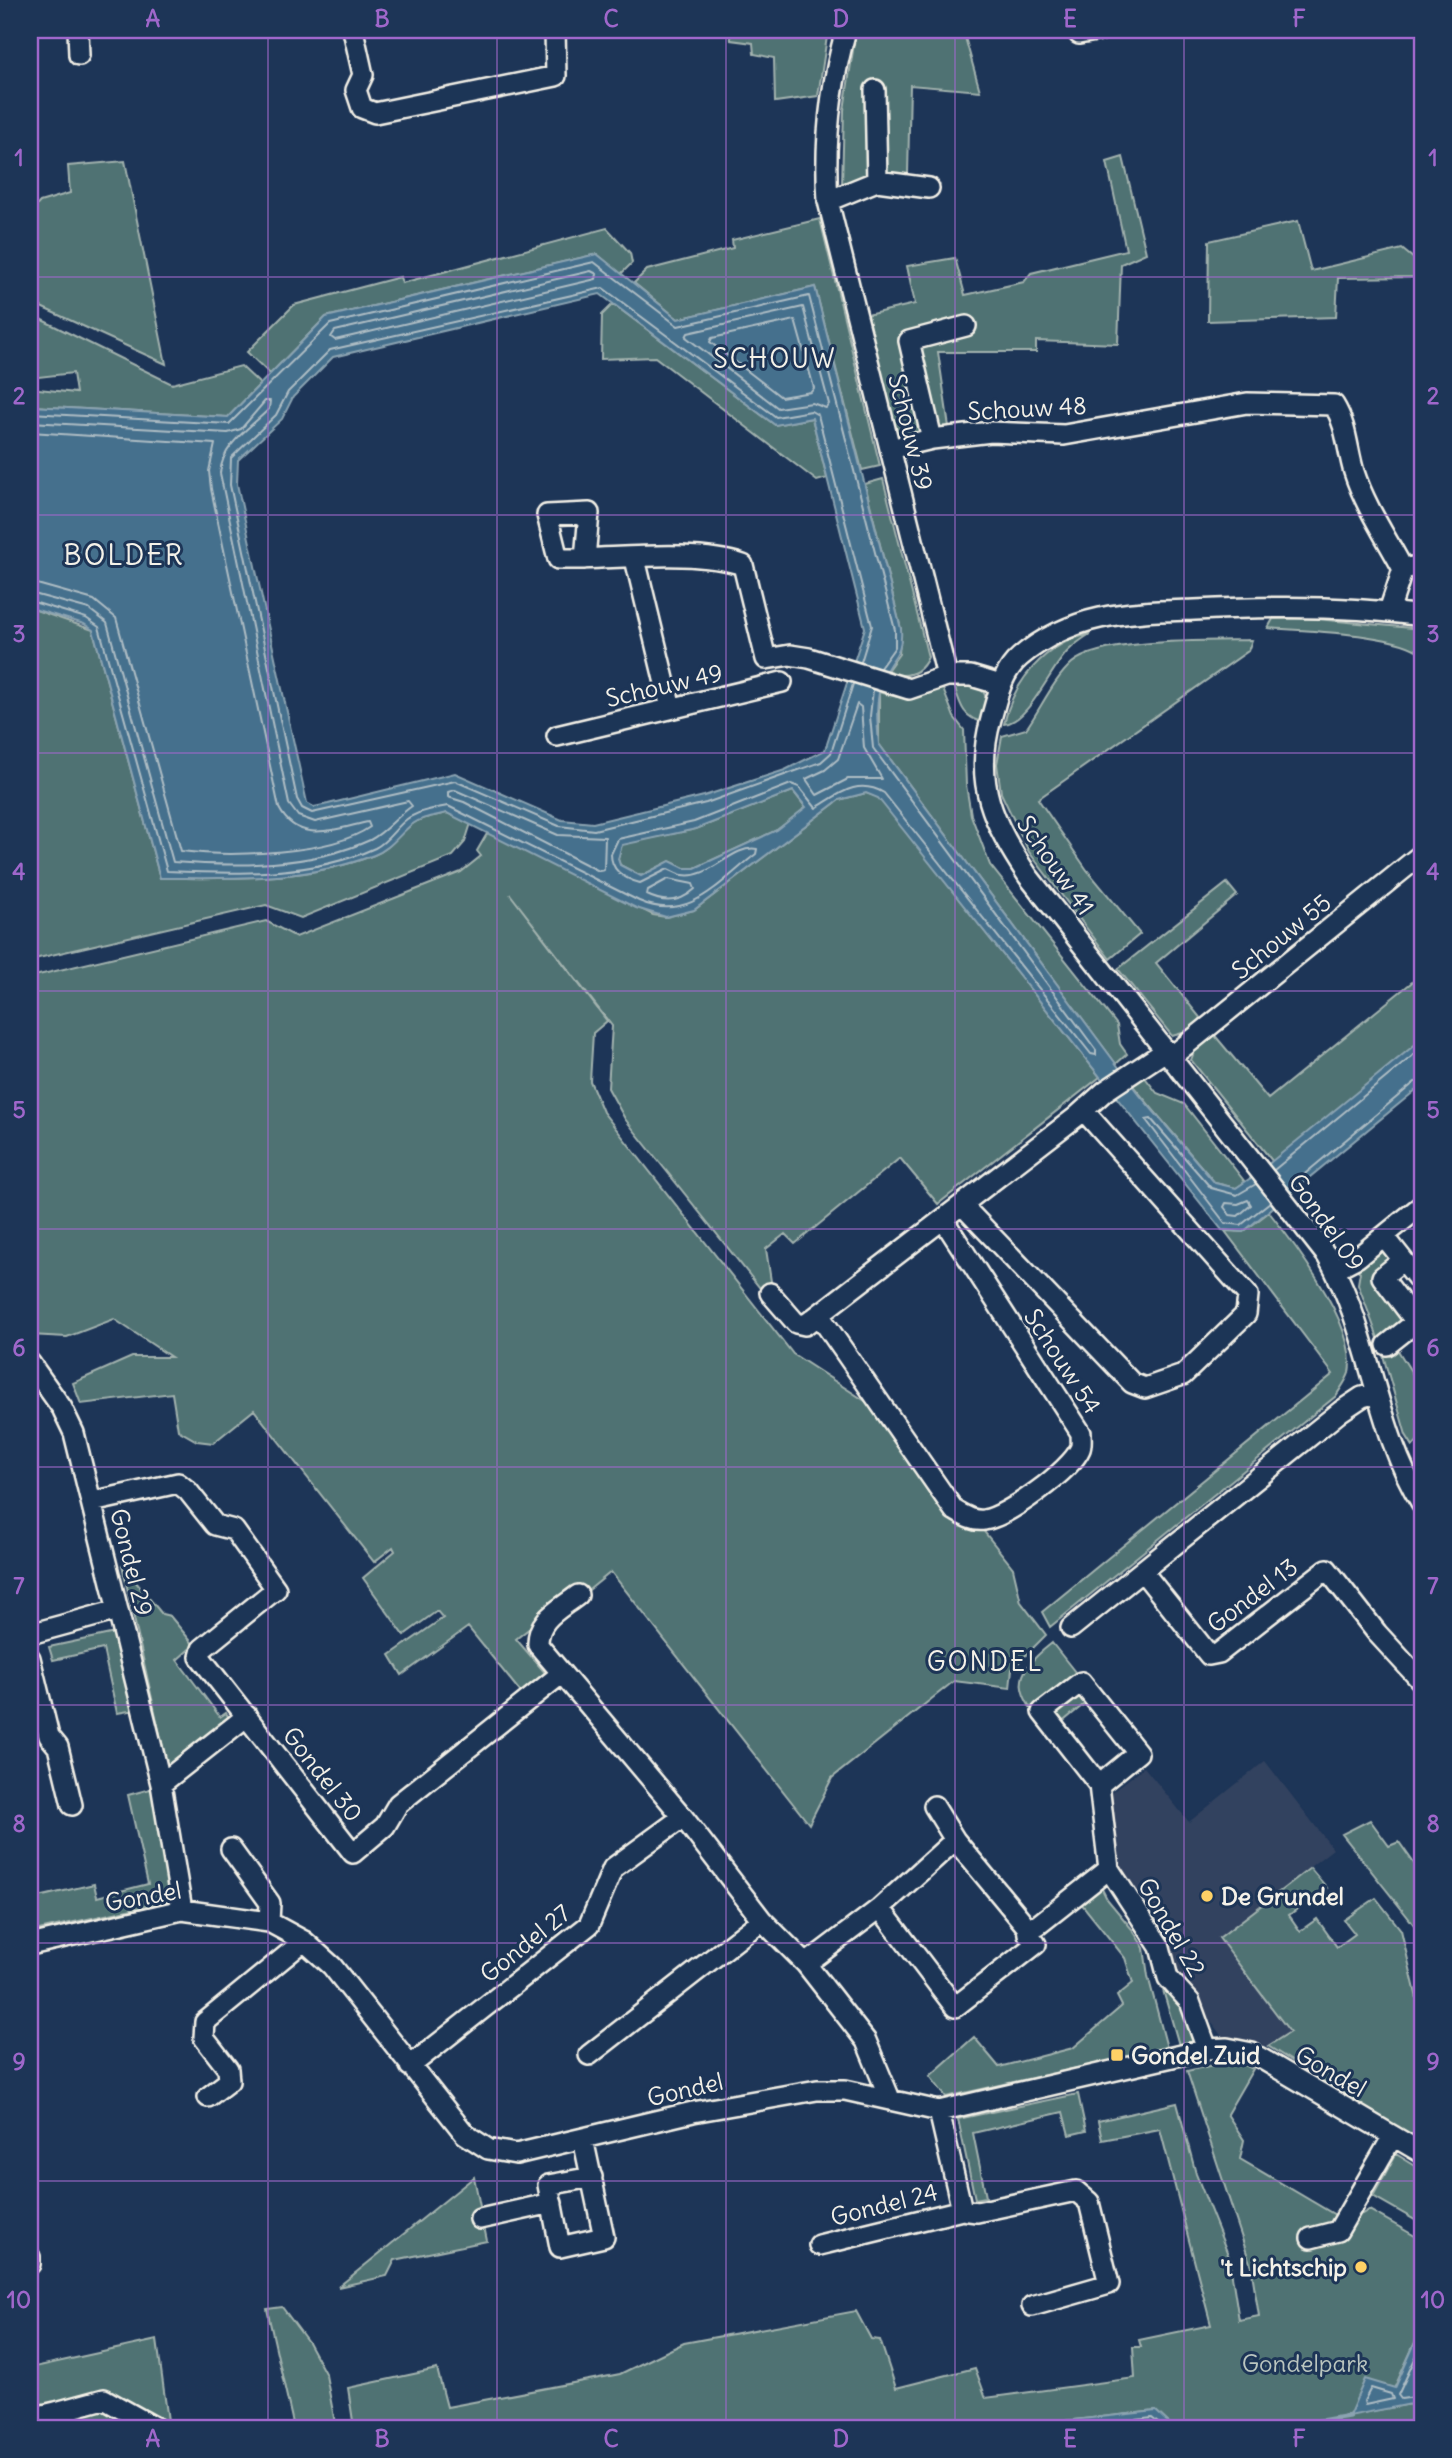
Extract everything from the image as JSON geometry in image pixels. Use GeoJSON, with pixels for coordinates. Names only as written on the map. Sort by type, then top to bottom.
{"type":"FeatureCollection","features":[{"type":"Feature","properties":{"kind":"street"},"geometry":{"type":"LineString","coordinates":[[78,30],[79,55]]}},
{"type":"Feature","properties":{"kind":"street"},"geometry":{"type":"LineString","coordinates":[[353,30],[363,75],[356,90],[362,108],[375,113],[556,76],[555,30]]}},
{"type":"Feature","properties":{"kind":"street","name":"Schouw 39"},"geometry":{"type":"LineString","coordinates":[[846,30],[832,87],[825,159],[828,201],[947,676]]}},
{"type":"Feature","properties":{"kind":"street"},"geometry":{"type":"LineString","coordinates":[[1079,32],[1101,30]]}},
{"type":"Feature","properties":{"kind":"street"},"geometry":{"type":"LineString","coordinates":[[875,90],[877,181]]}},
{"type":"Feature","properties":{"kind":"street"},"geometry":{"type":"LineString","coordinates":[[828,201],[877,181],[929,188]]}},
{"type":"Feature","properties":{"kind":"street"},"geometry":{"type":"LineString","coordinates":[[932,439],[909,341],[966,326]]}},
{"type":"Feature","properties":{"kind":"street","name":"Schouw 48"},"geometry":{"type":"LineString","coordinates":[[890,449],[932,439],[991,432],[1064,435],[1247,403],[1335,405],[1342,418],[1354,471],[1366,502],[1403,569]]}},
{"type":"Feature","properties":{"kind":"street"},"geometry":{"type":"LineString","coordinates":[[585,559],[589,513],[547,515],[558,559],[585,559],[635,559],[725,559],[743,565],[766,659],[790,655],[909,689],[947,676],[971,676],[1001,685]]}},
{"type":"Feature","properties":{"kind":"street"},"geometry":{"type":"LineString","coordinates":[[635,559],[671,708]]}},
{"type":"Feature","properties":{"kind":"street"},"geometry":{"type":"LineString","coordinates":[[1389,611],[1403,569],[1422,565]]}},
{"type":"Feature","properties":{"kind":"street","name":"Schouw 41"},"geometry":{"type":"LineString","coordinates":[[1258,1168],[1028,876],[1003,839],[987,797],[982,769],[984,744],[1001,685],[1018,659],[1037,645],[1056,633],[1100,618],[1139,612],[1260,607],[1389,611],[1422,616]]}},
{"type":"Feature","properties":{"kind":"street","name":"Schouw 49"},"geometry":{"type":"LineString","coordinates":[[557,736],[782,682]]}},
{"type":"Feature","properties":{"kind":"street","name":"Schouw 55"},"geometry":{"type":"LineString","coordinates":[[1169,1054],[1422,854]]}},
{"type":"Feature","properties":{"kind":"street"},"geometry":{"type":"LineString","coordinates":[[770,1293],[796,1323],[805,1325],[1084,1111],[1105,1091],[1132,1072],[1169,1054]]}},
{"type":"Feature","properties":{"kind":"street","name":"Schouw 54"},"geometry":{"type":"LineString","coordinates":[[962,1205],[1132,1383],[1145,1388],[1183,1375],[1246,1314],[1248,1295],[1084,1111]]}},
{"type":"Feature","properties":{"kind":"street","name":"Gondel 09"},"geometry":{"type":"LineString","coordinates":[[1258,1168],[1335,1269],[1355,1311],[1377,1392],[1406,1474],[1422,1504]]}},
{"type":"Feature","properties":{"kind":"street"},"geometry":{"type":"LineString","coordinates":[[1335,1269],[1384,1236],[1422,1205]]}},
{"type":"Feature","properties":{"kind":"street","name":"Schouw 54"},"geometry":{"type":"LineString","coordinates":[[819,1314],[954,1510],[968,1518],[984,1520],[1041,1488],[1071,1462],[1081,1448],[1081,1433],[943,1220]]}},
{"type":"Feature","properties":{"kind":"street"},"geometry":{"type":"LineString","coordinates":[[1384,1236],[1422,1284]]}},
{"type":"Feature","properties":{"kind":"street"},"geometry":{"type":"LineString","coordinates":[[1387,1345],[1419,1320],[1382,1278],[1403,1260]]}},
{"type":"Feature","properties":{"kind":"street","name":"Gondel 29"},"geometry":{"type":"LineString","coordinates":[[30,1363],[62,1408],[74,1433],[162,1784],[183,1910]]}},
{"type":"Feature","properties":{"kind":"street"},"geometry":{"type":"LineString","coordinates":[[1071,1628],[1341,1411],[1362,1397],[1377,1392]]}},
{"type":"Feature","properties":{"kind":"street"},"geometry":{"type":"LineString","coordinates":[[92,1502],[178,1483],[188,1491],[215,1525],[234,1530],[276,1589],[202,1649],[201,1657],[247,1716],[162,1784]]}},
{"type":"Feature","properties":{"kind":"street","name":"Gondel 13"},"geometry":{"type":"LineString","coordinates":[[1143,1572],[1209,1655],[1219,1653],[1327,1569],[1377,1633],[1422,1682]]}},
{"type":"Feature","properties":{"kind":"street"},"geometry":{"type":"LineString","coordinates":[[578,1595],[545,1620],[538,1630],[538,1645],[683,1817],[762,1920],[806,1964],[866,2041],[890,2099]]}},
{"type":"Feature","properties":{"kind":"street"},"geometry":{"type":"LineString","coordinates":[[30,1634],[118,1610]]}},
{"type":"Feature","properties":{"kind":"street"},"geometry":{"type":"LineString","coordinates":[[30,1658],[49,1736],[58,1746],[72,1805]]}},
{"type":"Feature","properties":{"kind":"street","name":"Gondel 30"},"geometry":{"type":"LineString","coordinates":[[247,1716],[353,1853],[384,1826],[398,1804],[561,1674]]}},
{"type":"Feature","properties":{"kind":"street"},"geometry":{"type":"LineString","coordinates":[[1081,1682],[1138,1753],[1098,1785],[1042,1712],[1081,1682]]}},
{"type":"Feature","properties":{"kind":"street","name":"Gondel 22"},"geometry":{"type":"LineString","coordinates":[[1098,1785],[1109,1870],[1160,1947],[1168,1978],[1190,2002],[1207,2049]]}},
{"type":"Feature","properties":{"kind":"street"},"geometry":{"type":"LineString","coordinates":[[880,1908],[955,2007],[1036,1944],[1028,1934],[1027,1927],[956,1840],[934,1806]]}},
{"type":"Feature","properties":{"kind":"street","name":"Gondel 27"},"geometry":{"type":"LineString","coordinates":[[410,2066],[589,1925],[613,1868],[683,1817]]}},
{"type":"Feature","properties":{"kind":"street"},"geometry":{"type":"LineString","coordinates":[[806,1964],[880,1908],[956,1840]]}},
{"type":"Feature","properties":{"kind":"street"},"geometry":{"type":"LineString","coordinates":[[231,1849],[270,1903],[269,1922]]}},
{"type":"Feature","properties":{"kind":"street"},"geometry":{"type":"LineString","coordinates":[[1027,1927],[1038,1925],[1109,1870]]}},
{"type":"Feature","properties":{"kind":"street","name":"Gondel"},"geometry":{"type":"LineString","coordinates":[[30,1945],[183,1910],[269,1922],[304,1941],[332,1966],[465,2134],[488,2149],[516,2154],[780,2094],[845,2090],[939,2111],[1207,2049],[1252,2053],[1422,2153]]}},
{"type":"Feature","properties":{"kind":"street"},"geometry":{"type":"LineString","coordinates":[[589,2055],[762,1920]]}},
{"type":"Feature","properties":{"kind":"street"},"geometry":{"type":"LineString","coordinates":[[208,2097],[229,2081],[228,2069],[204,2038],[205,2022],[304,1941]]}},
{"type":"Feature","properties":{"kind":"street"},"geometry":{"type":"LineString","coordinates":[[939,2111],[962,2210]]}},
{"type":"Feature","properties":{"kind":"street"},"geometry":{"type":"LineString","coordinates":[[1311,2238],[1338,2231],[1393,2136]]}},
{"type":"Feature","properties":{"kind":"street"},"geometry":{"type":"LineString","coordinates":[[583,2139],[592,2177],[604,2236],[560,2247],[548,2185],[592,2177]]}},
{"type":"Feature","properties":{"kind":"street","name":"Gondel 24"},"geometry":{"type":"LineString","coordinates":[[818,2245],[962,2210],[977,2212],[1076,2191],[1089,2202],[1109,2284],[1032,2306]]}},
{"type":"Feature","properties":{"kind":"street"},"geometry":{"type":"LineString","coordinates":[[480,2220],[552,2203]]}},
{"type":"Feature","properties":{"kind":"street"},"geometry":{"type":"LineString","coordinates":[[30,2257],[30,2264]]}},
{"type":"Feature","properties":{"kind":"street"},"geometry":{"type":"LineString","coordinates":[[30,2418],[104,2399],[156,2428]]}},
{"type":"Feature","properties":{"kind":"street"},"geometry":{"type":"LineString","coordinates":[[56,2412],[83,2428]]}},
{"type":"Feature","properties":{"kind":"shaded area","name":"De Grundel"},"geometry":{"type":"Polygon","coordinates":[[[1265,1761],[1333,1849],[1219,1937],[1290,2032],[1268,2046],[1223,2038],[1174,1971],[1164,1925],[1118,1867],[1111,1793],[1144,1767],[1189,1822],[1265,1761]]]}},
{"type":"Feature","properties":{"kind":"green space"},"geometry":{"type":"Polygon","coordinates":[[[730,30],[828,30],[818,96],[775,102],[774,58],[754,54],[753,43],[731,40],[730,30]]]}},
{"type":"Feature","properties":{"kind":"green space"},"geometry":{"type":"Polygon","coordinates":[[[856,30],[963,30],[980,91],[910,85],[908,174],[842,186],[844,110],[856,30]]]}},
{"type":"Feature","properties":{"kind":"green space"},"geometry":{"type":"Polygon","coordinates":[[[1123,157],[1146,253],[1121,264],[1118,344],[1036,341],[1036,352],[938,352],[949,427],[897,439],[867,315],[915,304],[907,266],[955,258],[965,295],[1024,282],[1031,273],[1126,250],[1107,162],[1123,157]]]}},
{"type":"Feature","properties":{"kind":"green space"},"geometry":{"type":"Polygon","coordinates":[[[125,161],[166,364],[30,302],[30,213],[40,202],[70,193],[68,166],[125,161]]]}},
{"type":"Feature","properties":{"kind":"green space"},"geometry":{"type":"Polygon","coordinates":[[[820,219],[880,466],[862,470],[815,287],[678,319],[634,283],[647,270],[733,248],[732,240],[820,219]]]}},
{"type":"Feature","properties":{"kind":"green space"},"geometry":{"type":"Polygon","coordinates":[[[1298,221],[1311,271],[1402,249],[1413,258],[1422,259],[1422,277],[1338,278],[1336,317],[1208,321],[1209,241],[1298,221]]]}},
{"type":"Feature","properties":{"kind":"green space"},"geometry":{"type":"Polygon","coordinates":[[[607,228],[630,253],[632,263],[621,274],[597,254],[326,317],[270,374],[247,352],[294,305],[400,277],[402,283],[607,228]]]}},
{"type":"Feature","properties":{"kind":"green space"},"geometry":{"type":"Polygon","coordinates":[[[613,304],[775,425],[812,418],[827,478],[817,481],[655,357],[601,359],[602,315],[613,304]]]}},
{"type":"Feature","properties":{"kind":"green space"},"geometry":{"type":"Polygon","coordinates":[[[30,314],[172,384],[241,366],[260,384],[228,417],[32,406],[30,409],[30,388],[76,393],[73,373],[30,378],[30,314]]]}},
{"type":"Feature","properties":{"kind":"green space"},"geometry":{"type":"Polygon","coordinates":[[[883,479],[928,657],[916,672],[905,675],[886,672],[899,654],[901,629],[865,484],[883,479]]]}},
{"type":"Feature","properties":{"kind":"green space"},"geometry":{"type":"Polygon","coordinates":[[[30,608],[93,630],[160,878],[268,877],[348,864],[380,852],[415,822],[447,813],[471,823],[465,842],[453,856],[301,918],[266,905],[30,960],[30,608]]]}},
{"type":"Feature","properties":{"kind":"green space"},"geometry":{"type":"Polygon","coordinates":[[[1306,618],[1422,629],[1422,654],[1393,641],[1372,637],[1268,628],[1273,619],[1306,618]]]}},
{"type":"Feature","properties":{"kind":"green space"},"geometry":{"type":"Polygon","coordinates":[[[1090,634],[1061,659],[1022,715],[1004,724],[1008,708],[1023,679],[1045,655],[1074,639],[1090,634]]]}},
{"type":"Feature","properties":{"kind":"green space"},"geometry":{"type":"Polygon","coordinates":[[[1252,640],[1248,651],[1038,799],[1087,870],[1140,934],[1110,959],[1029,852],[1001,793],[997,764],[1002,736],[1026,729],[1059,678],[1072,663],[1086,655],[1107,649],[1158,642],[1252,640]]]}},
{"type":"Feature","properties":{"kind":"green space"},"geometry":{"type":"Polygon","coordinates":[[[952,679],[971,684],[982,691],[987,702],[984,722],[965,712],[952,679]]]}},
{"type":"Feature","properties":{"kind":"green space"},"geometry":{"type":"Polygon","coordinates":[[[941,684],[954,717],[964,730],[966,785],[971,815],[990,865],[1117,1025],[1120,1044],[1127,1054],[1116,1064],[879,744],[879,692],[912,698],[941,684]]]}},
{"type":"Feature","properties":{"kind":"green space"},"geometry":{"type":"Polygon","coordinates":[[[793,791],[806,808],[777,830],[695,868],[684,868],[670,861],[641,876],[620,865],[618,859],[622,844],[696,829],[793,791]]]}},
{"type":"Feature","properties":{"kind":"green space"},"geometry":{"type":"Polygon","coordinates":[[[866,793],[878,797],[1100,1077],[938,1204],[900,1158],[795,1244],[785,1234],[766,1249],[775,1307],[625,1119],[608,1088],[612,1026],[510,894],[607,1021],[593,1033],[590,1081],[603,1112],[793,1354],[896,1421],[1013,1568],[1021,1602],[1046,1635],[1012,1669],[1010,1688],[954,1681],[832,1778],[809,1824],[611,1572],[568,1607],[563,1602],[516,1639],[547,1675],[522,1694],[468,1627],[402,1675],[390,1655],[443,1618],[437,1611],[404,1635],[363,1578],[395,1551],[393,1547],[374,1562],[254,1410],[213,1443],[197,1441],[178,1430],[172,1393],[81,1404],[73,1383],[132,1357],[171,1357],[114,1319],[67,1337],[30,1335],[30,977],[266,921],[296,937],[461,872],[481,856],[477,851],[488,832],[653,915],[666,917],[694,910],[839,800],[866,793]]]}},
{"type":"Feature","properties":{"kind":"green space"},"geometry":{"type":"Polygon","coordinates":[[[1227,883],[1237,895],[1156,963],[1202,1020],[1186,1032],[1172,1036],[1118,969],[1227,883]]]}},
{"type":"Feature","properties":{"kind":"green space"},"geometry":{"type":"Polygon","coordinates":[[[1422,974],[1422,1039],[1273,1162],[1191,1060],[1196,1047],[1212,1032],[1268,1099],[1422,974]]]}},
{"type":"Feature","properties":{"kind":"green space"},"geometry":{"type":"Polygon","coordinates":[[[1140,1071],[1157,1093],[1184,1104],[1245,1182],[1236,1188],[1215,1183],[1128,1080],[1140,1071]]]}},
{"type":"Feature","properties":{"kind":"green space"},"geometry":{"type":"Polygon","coordinates":[[[1269,1212],[1309,1266],[1335,1311],[1349,1354],[1347,1379],[1336,1396],[1050,1627],[1042,1612],[1333,1374],[1225,1231],[1243,1232],[1269,1212]]]}},
{"type":"Feature","properties":{"kind":"green space"},"geometry":{"type":"Polygon","coordinates":[[[1385,1247],[1395,1259],[1374,1277],[1409,1319],[1389,1336],[1422,1389],[1422,1436],[1413,1446],[1406,1435],[1378,1338],[1358,1284],[1360,1272],[1355,1268],[1385,1247]]]}},
{"type":"Feature","properties":{"kind":"green space"},"geometry":{"type":"Polygon","coordinates":[[[122,1565],[162,1614],[170,1616],[194,1645],[177,1660],[220,1717],[226,1713],[231,1721],[168,1770],[122,1565]]]}},
{"type":"Feature","properties":{"kind":"green space"},"geometry":{"type":"Polygon","coordinates":[[[115,1633],[135,1710],[117,1713],[103,1649],[53,1660],[49,1647],[115,1633]]]}},
{"type":"Feature","properties":{"kind":"green space"},"geometry":{"type":"Polygon","coordinates":[[[1052,1643],[1094,1696],[1049,1733],[1030,1707],[1022,1686],[1028,1666],[1052,1643]]]}},
{"type":"Feature","properties":{"kind":"green space"},"geometry":{"type":"Polygon","coordinates":[[[154,1788],[172,1900],[30,1932],[30,1899],[94,1884],[97,1897],[148,1884],[128,1795],[154,1788]]]}},
{"type":"Feature","properties":{"kind":"green space"},"geometry":{"type":"Polygon","coordinates":[[[1370,1820],[1389,1846],[1399,1842],[1418,1869],[1422,1868],[1422,1935],[1342,1834],[1370,1820]]]}},
{"type":"Feature","properties":{"kind":"green space"},"geometry":{"type":"Polygon","coordinates":[[[1310,1868],[1327,1888],[1289,1915],[1300,1931],[1317,1919],[1337,1947],[1355,1934],[1344,1920],[1376,1898],[1401,1930],[1422,2020],[1422,2143],[1268,2046],[1290,2032],[1219,1938],[1310,1868]]]}},
{"type":"Feature","properties":{"kind":"green space"},"geometry":{"type":"Polygon","coordinates":[[[1100,1885],[1107,1899],[1144,1948],[1148,1976],[1167,2048],[946,2097],[930,2076],[974,2037],[999,2067],[1073,2048],[1122,2006],[1117,1996],[1133,1983],[1125,1958],[1080,1902],[1100,1885]]]}},
{"type":"Feature","properties":{"kind":"green space"},"geometry":{"type":"Polygon","coordinates":[[[1158,1973],[1187,2011],[1195,2042],[1179,2045],[1158,1973]]]}},
{"type":"Feature","properties":{"kind":"green space","name":"Gondelpark"},"geometry":{"type":"Polygon","coordinates":[[[1235,2060],[1253,2069],[1227,2114],[1244,2140],[1240,2159],[1337,2216],[1362,2214],[1369,2210],[1422,2240],[1422,2327],[1394,2389],[1350,2415],[1422,2402],[1422,2428],[1278,2428],[1277,2424],[1258,2428],[1174,2428],[1156,2411],[998,2428],[354,2428],[348,2388],[437,2369],[447,2407],[620,2374],[684,2343],[856,2311],[871,2339],[880,2340],[896,2388],[975,2368],[986,2398],[1135,2378],[1133,2347],[1141,2347],[1139,2340],[1211,2325],[1160,2129],[1102,2140],[1098,2121],[1177,2103],[1196,2174],[1229,2257],[1239,2320],[1259,2316],[1251,2266],[1187,2071],[1235,2060]]]}},
{"type":"Feature","properties":{"kind":"green space"},"geometry":{"type":"Polygon","coordinates":[[[1078,2094],[1086,2131],[1069,2135],[1063,2112],[973,2133],[986,2197],[975,2199],[958,2119],[1078,2094]]]}},
{"type":"Feature","properties":{"kind":"green space"},"geometry":{"type":"Polygon","coordinates":[[[1396,2154],[1422,2170],[1422,2224],[1373,2196],[1396,2154]]]}},
{"type":"Feature","properties":{"kind":"green space"},"geometry":{"type":"Polygon","coordinates":[[[474,2177],[487,2241],[395,2260],[387,2276],[338,2287],[474,2177]]]}},
{"type":"Feature","properties":{"kind":"green space"},"geometry":{"type":"Polygon","coordinates":[[[282,2307],[308,2342],[326,2375],[336,2428],[294,2428],[267,2309],[282,2307]]]}},
{"type":"Feature","properties":{"kind":"green space"},"geometry":{"type":"Polygon","coordinates":[[[157,2340],[169,2428],[106,2392],[30,2407],[30,2368],[157,2340]]]}},
{"type":"Feature","properties":{"kind":"green space"},"geometry":{"type":"Polygon","coordinates":[[[102,2409],[134,2428],[100,2428],[78,2415],[102,2409]]]}},
{"type":"Feature","properties":{"kind":"water"},"geometry":{"type":"Polygon","coordinates":[[[597,254],[678,319],[815,287],[901,629],[898,651],[880,686],[877,719],[879,744],[1137,1092],[1215,1183],[1236,1188],[1422,1039],[1422,1085],[1243,1232],[1222,1230],[878,798],[866,793],[839,800],[694,910],[666,917],[636,908],[447,813],[415,822],[380,852],[348,864],[268,877],[160,878],[93,630],[84,624],[30,608],[30,409],[32,406],[228,417],[326,317],[597,254]],[[600,294],[333,357],[293,397],[282,419],[238,460],[237,484],[307,803],[314,807],[455,773],[562,820],[593,823],[704,796],[785,770],[825,750],[865,628],[812,418],[775,425],[600,294]],[[793,791],[696,829],[622,845],[618,859],[620,865],[641,876],[670,861],[684,868],[695,868],[777,830],[806,807],[793,791]]]}},
{"type":"Feature","properties":{"kind":"water"},"geometry":{"type":"Polygon","coordinates":[[[1422,2327],[1422,2402],[1349,2416],[1365,2379],[1395,2388],[1422,2327]]]}},
{"type":"Feature","properties":{"kind":"water"},"geometry":{"type":"Polygon","coordinates":[[[1156,2411],[1174,2428],[998,2428],[1156,2411]]]}},
{"type":"Feature","properties":{"kind":"waterway"},"geometry":{"type":"LineString","coordinates":[[1280,2428],[1349,2416]]}},
{"type":"Feature","properties":{"kind":"place","name":"De Grundel"},"geometry":{"type":"Point","coordinates":[1207,1896]}},
{"type":"Feature","properties":{"kind":"place","name":"Gondel Zuid"},"geometry":{"type":"Point","coordinates":[1117,2055]}},
{"type":"Feature","properties":{"kind":"place","name":"'t Lichtschip"},"geometry":{"type":"Point","coordinates":[1361,2267]}},
{"type":"Feature","properties":{"kind":"district","name":"SCHOUW"},"geometry":{"type":"Point","coordinates":[775,358]}},
{"type":"Feature","properties":{"kind":"district","name":"BOLDER"},"geometry":{"type":"Point","coordinates":[124,555]}},
{"type":"Feature","properties":{"kind":"district","name":"GONDEL"},"geometry":{"type":"Point","coordinates":[985,1661]}}]}
